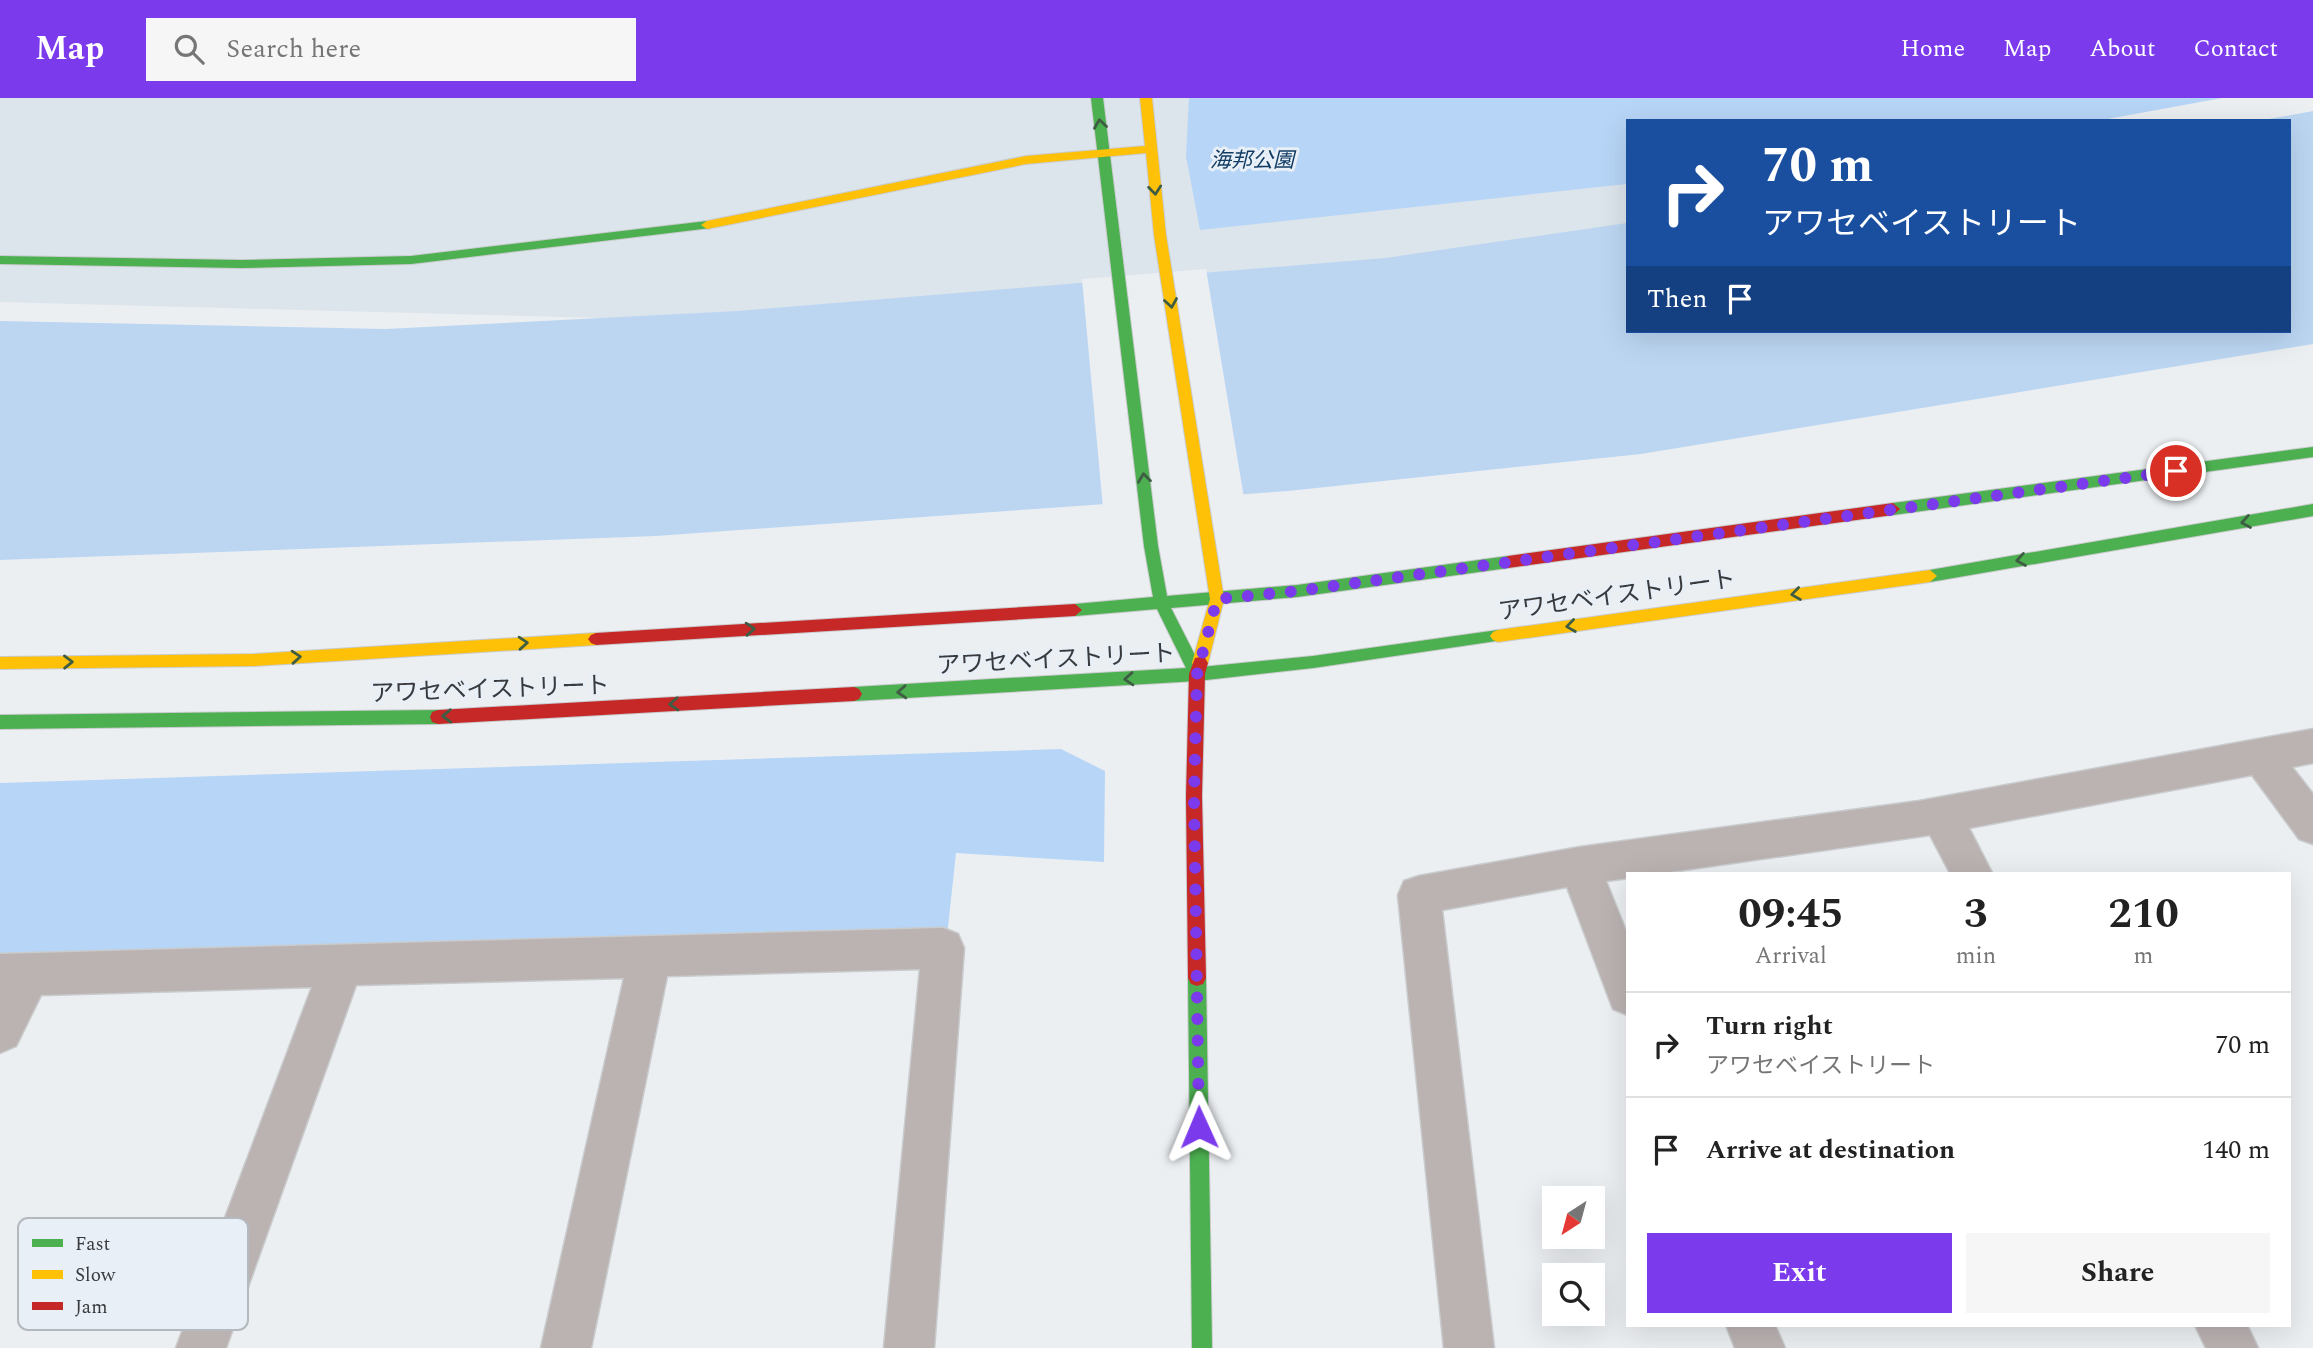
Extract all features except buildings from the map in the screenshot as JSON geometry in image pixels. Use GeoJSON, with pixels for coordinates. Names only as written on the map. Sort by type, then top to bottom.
{"type":"FeatureCollection","features":[{"type":"Feature","properties":{"kind":"main road"},"geometry":{"type":"LineString","coordinates":[[1097,98],[1161,603],[1197,674]]}},
{"type":"Feature","properties":{"kind":"main road"},"geometry":{"type":"LineString","coordinates":[[1146,98],[1160,235],[1217,599],[1197,674],[1194,796],[1202,1348]]}},
{"type":"Feature","properties":{"kind":"main road"},"geometry":{"type":"LineString","coordinates":[[0,260],[241,264],[411,260],[721,223],[1026,160],[1151,149]]}},
{"type":"Feature","properties":{"kind":"main road","name":"アワセベイストリート"},"geometry":{"type":"LineString","coordinates":[[0,663],[254,660],[1217,599],[1311,589],[2313,452]]}},
{"type":"Feature","properties":{"kind":"main road","name":"アワセベイストリート"},"geometry":{"type":"LineString","coordinates":[[0,722],[447,717],[1197,674],[1313,662],[1948,573],[2313,510]]}},
{"type":"Feature","properties":{"kind":"street"},"geometry":{"type":"LineString","coordinates":[[1469,1348],[1419,895],[1580,866],[1940,815],[2313,746]]}},
{"type":"Feature","properties":{"kind":"street"},"geometry":{"type":"LineString","coordinates":[[2261,756],[2313,826]]}},
{"type":"Feature","properties":{"kind":"street"},"geometry":{"type":"LineString","coordinates":[[1940,815],[1971,872]]}},
{"type":"Feature","properties":{"kind":"street"},"geometry":{"type":"LineString","coordinates":[[1580,866],[1626,989]]}},
{"type":"Feature","properties":{"kind":"street"},"geometry":{"type":"LineString","coordinates":[[0,1031],[15,975],[943,948],[909,1348]]}},
{"type":"Feature","properties":{"kind":"street"},"geometry":{"type":"LineString","coordinates":[[566,1348],[650,957]]}},
{"type":"Feature","properties":{"kind":"street"},"geometry":{"type":"LineString","coordinates":[[248,1220],[342,965]]}},
{"type":"Feature","properties":{"kind":"street"},"geometry":{"type":"LineString","coordinates":[[1752,1327],[1760,1348]]}},
{"type":"Feature","properties":{"kind":"street"},"geometry":{"type":"LineString","coordinates":[[2221,1327],[2233,1348]]}},
{"type":"Feature","properties":{"kind":"street"},"geometry":{"type":"LineString","coordinates":[[201,1348],[208,1330]]}},
{"type":"Feature","properties":{"kind":"shaded area"},"geometry":{"type":"Polygon","coordinates":[[[0,98],[2151,98],[2065,119],[1626,119],[1626,224],[1175,333],[0,302],[0,98]]]}},
{"type":"Feature","properties":{"kind":"shaded area"},"geometry":{"type":"Polygon","coordinates":[[[2313,111],[2313,344],[1641,454],[1288,491],[656,536],[0,560],[0,321],[385,329],[738,311],[1385,258],[1626,223],[1626,333],[2291,333],[2291,119],[2269,119],[2313,111]]]}},
{"type":"Feature","properties":{"kind":"green space","name":"海邦公園"},"geometry":{"type":"Polygon","coordinates":[[[1189,98],[2222,98],[2108,119],[1626,119],[1626,184],[1200,230],[1186,156],[1189,98]]]}},
{"type":"Feature","properties":{"kind":"green space"},"geometry":{"type":"Polygon","coordinates":[[[1061,749],[1105,771],[1104,862],[956,853],[946,946],[0,966],[0,783],[1061,749]]]}},
{"type":"Feature","properties":{"kind":"pier"},"geometry":{"type":"Polygon","coordinates":[[[1206,269],[1244,498],[1103,508],[1082,279],[1206,269]]]}},
{"type":"Feature","properties":{"kind":"traffic: fast"},"geometry":{"type":"LineString","coordinates":[[1097,98],[1151,546],[1161,603],[1197,674]]}},
{"type":"Feature","properties":{"kind":"traffic: fast"},"geometry":{"type":"LineString","coordinates":[[0,260],[241,264],[411,260],[707,225]]}},
{"type":"Feature","properties":{"kind":"traffic: fast"},"geometry":{"type":"LineString","coordinates":[[1893,509],[2313,452]]}},
{"type":"Feature","properties":{"kind":"traffic: fast"},"geometry":{"type":"LineString","coordinates":[[1930,576],[2313,510]]}},
{"type":"Feature","properties":{"kind":"traffic: fast"},"geometry":{"type":"LineString","coordinates":[[1075,610],[1297,591],[1508,562]]}},
{"type":"Feature","properties":{"kind":"traffic: fast"},"geometry":{"type":"LineString","coordinates":[[854,694],[1197,674],[1313,662],[1498,636]]}},
{"type":"Feature","properties":{"kind":"traffic: fast"},"geometry":{"type":"LineString","coordinates":[[0,722],[438,717]]}},
{"type":"Feature","properties":{"kind":"traffic: fast"},"geometry":{"type":"LineString","coordinates":[[1197,978],[1202,1348]]}},
{"type":"Feature","properties":{"kind":"traffic: slow"},"geometry":{"type":"LineString","coordinates":[[1146,98],[1160,235],[1217,599],[1200,663]]}},
{"type":"Feature","properties":{"kind":"traffic: slow"},"geometry":{"type":"LineString","coordinates":[[707,225],[1026,160],[1151,149]]}},
{"type":"Feature","properties":{"kind":"traffic: slow"},"geometry":{"type":"LineString","coordinates":[[1498,636],[1930,576]]}},
{"type":"Feature","properties":{"kind":"traffic: slow"},"geometry":{"type":"LineString","coordinates":[[0,663],[254,660],[596,639]]}},
{"type":"Feature","properties":{"kind":"traffic: jam"},"geometry":{"type":"LineString","coordinates":[[1508,562],[1893,509]]}},
{"type":"Feature","properties":{"kind":"traffic: jam"},"geometry":{"type":"LineString","coordinates":[[596,639],[1075,610]]}},
{"type":"Feature","properties":{"kind":"traffic: jam"},"geometry":{"type":"LineString","coordinates":[[1197,978],[1194,796],[1197,674],[1200,663]]}},
{"type":"Feature","properties":{"kind":"traffic: jam"},"geometry":{"type":"LineString","coordinates":[[438,717],[854,694]]}},
{"type":"Feature","properties":{"kind":"route"},"geometry":{"type":"LineString","coordinates":[[1199,1127],[1194,796],[1197,674],[1217,599],[1297,591],[2176,471]]}}]}
